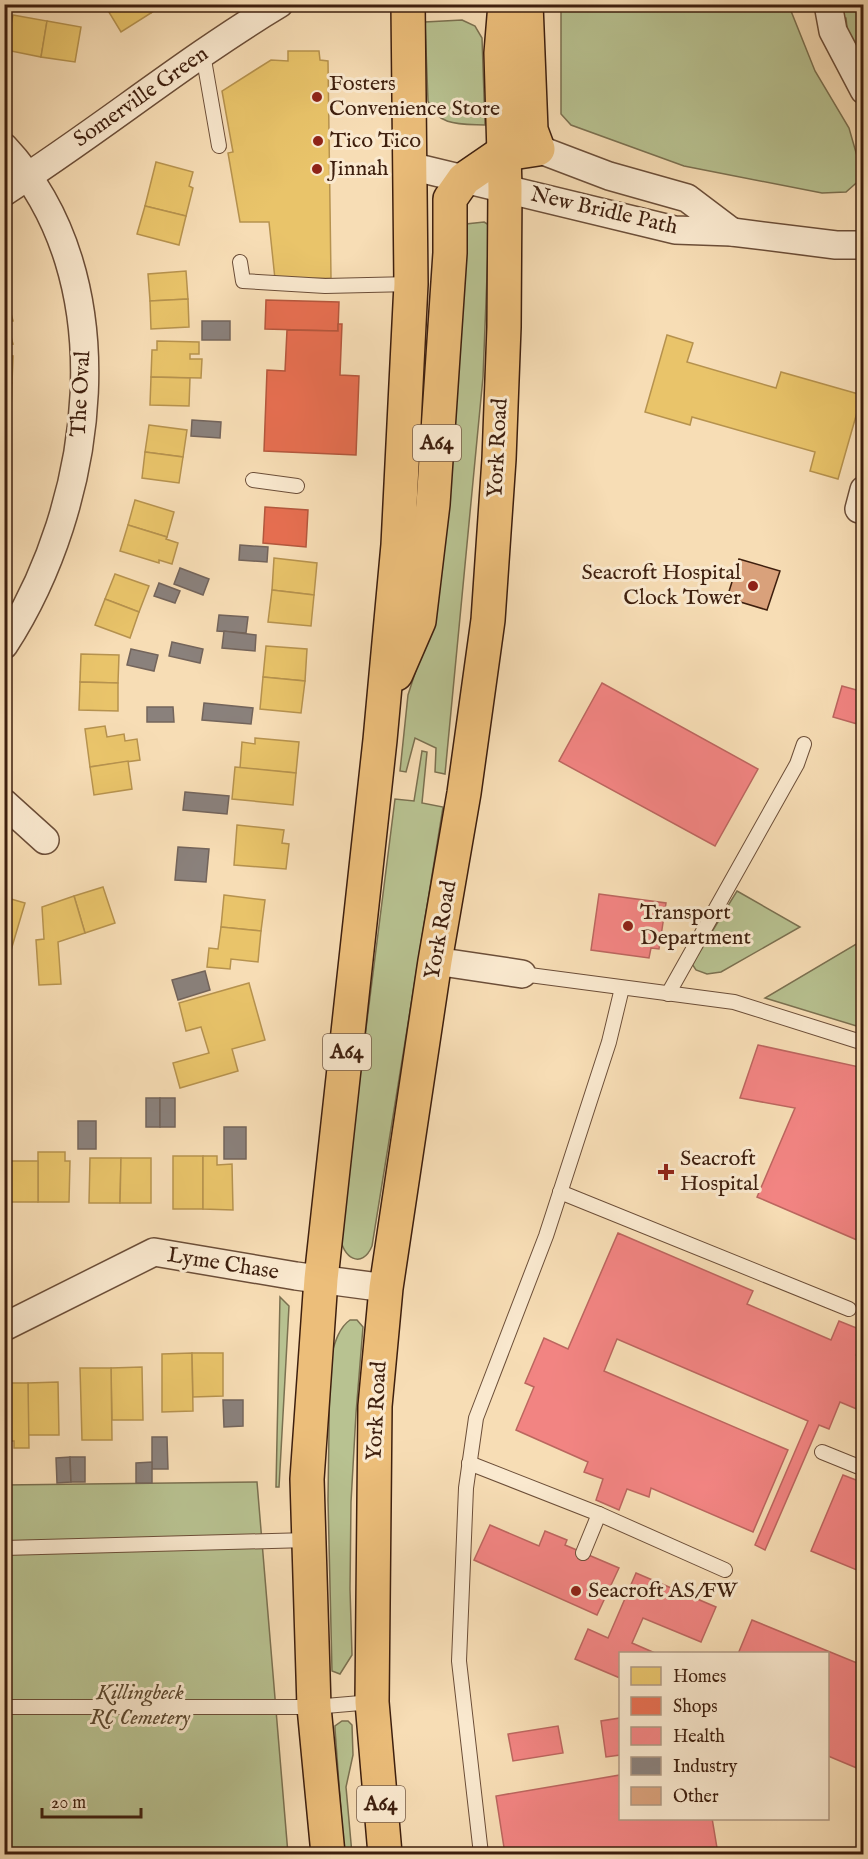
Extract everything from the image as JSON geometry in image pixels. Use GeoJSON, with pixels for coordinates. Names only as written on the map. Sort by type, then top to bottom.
{"type":"FeatureCollection","features":[{"type":"Feature","properties":{"kind":"highway","name":"A64"},"geometry":{"type":"LineString","coordinates":[[328,1854],[314,1707],[307,1479],[321,1279],[384,703],[398,545],[411,284],[408,4]]}},
{"type":"Feature","properties":{"kind":"highway","name":"York Road"},"geometry":{"type":"LineString","coordinates":[[385,1854],[372,1702],[375,1406],[386,1288],[435,961],[459,829],[488,620],[499,459],[504,327],[505,188],[501,53],[505,4]]}},
{"type":"Feature","properties":{"kind":"highway"},"geometry":{"type":"LineString","coordinates":[[526,4],[531,130],[538,149]]}},
{"type":"Feature","properties":{"kind":"highway","name":"A64"},"geometry":{"type":"LineString","coordinates":[[384,703],[419,621],[433,504],[450,253],[450,199],[464,179],[499,155],[538,149]]}},
{"type":"Feature","properties":{"kind":"street","name":"Somerville Green"},"geometry":{"type":"LineString","coordinates":[[4,192],[245,25],[279,4]]}},
{"type":"Feature","properties":{"kind":"street"},"geometry":{"type":"LineString","coordinates":[[828,4],[833,31],[864,90]]}},
{"type":"Feature","properties":{"kind":"street","name":"The Oval"},"geometry":{"type":"LineString","coordinates":[[4,147],[28,177],[56,228],[74,282],[84,339],[85,397],[75,469],[64,512],[33,594],[4,645]]}},
{"type":"Feature","properties":{"kind":"street","name":"New Bridle Path"},"geometry":{"type":"LineString","coordinates":[[538,149],[609,176],[687,198],[732,232]]}},
{"type":"Feature","properties":{"kind":"street","name":"New Bridle Path"},"geometry":{"type":"LineString","coordinates":[[410,166],[675,230],[732,232]]}},
{"type":"Feature","properties":{"kind":"street"},"geometry":{"type":"LineString","coordinates":[[732,232],[836,245],[864,245]]}},
{"type":"Feature","properties":{"kind":"street"},"geometry":{"type":"LineString","coordinates":[[4,803],[45,840]]}},
{"type":"Feature","properties":{"kind":"street"},"geometry":{"type":"LineString","coordinates":[[435,961],[522,974]]}},
{"type":"Feature","properties":{"kind":"street","name":"Lyme Chase"},"geometry":{"type":"LineString","coordinates":[[4,1327],[154,1252],[386,1288]]}},
{"type":"Feature","properties":{"kind":"lane"},"geometry":{"type":"LineString","coordinates":[[203,54],[219,146]]}},
{"type":"Feature","properties":{"kind":"lane"},"geometry":{"type":"LineString","coordinates":[[240,262],[243,281],[325,286],[411,284]]}},
{"type":"Feature","properties":{"kind":"lane"},"geometry":{"type":"LineString","coordinates":[[253,480],[297,486]]}},
{"type":"Feature","properties":{"kind":"lane"},"geometry":{"type":"LineString","coordinates":[[668,994],[797,764],[804,744]]}},
{"type":"Feature","properties":{"kind":"lane"},"geometry":{"type":"LineString","coordinates":[[522,974],[734,1002],[864,1043]]}},
{"type":"Feature","properties":{"kind":"lane"},"geometry":{"type":"LineString","coordinates":[[481,1854],[459,1661],[466,1488],[476,1419],[546,1236],[609,1042],[622,988]]}},
{"type":"Feature","properties":{"kind":"lane"},"geometry":{"type":"LineString","coordinates":[[560,1192],[849,1309]]}},
{"type":"Feature","properties":{"kind":"lane"},"geometry":{"type":"LineString","coordinates":[[822,1452],[864,1468]]}},
{"type":"Feature","properties":{"kind":"lane"},"geometry":{"type":"LineString","coordinates":[[469,1463],[599,1515],[725,1570]]}},
{"type":"Feature","properties":{"kind":"lane"},"geometry":{"type":"LineString","coordinates":[[583,1552],[599,1515]]}},
{"type":"Feature","properties":{"kind":"lane"},"geometry":{"type":"LineString","coordinates":[[4,1548],[308,1540]]}},
{"type":"Feature","properties":{"kind":"lane"},"geometry":{"type":"LineString","coordinates":[[4,1707],[314,1707],[372,1702]]}},
{"type":"Feature","properties":{"kind":"green space"},"geometry":{"type":"Polygon","coordinates":[[[561,5],[790,5],[815,71],[849,128],[863,177],[846,192],[822,193],[684,166],[571,125],[561,114],[561,5]]]}},
{"type":"Feature","properties":{"kind":"green space"},"geometry":{"type":"Polygon","coordinates":[[[839,5],[863,5],[863,71],[848,36],[846,18],[839,16],[839,5]]]}},
{"type":"Feature","properties":{"kind":"green space"},"geometry":{"type":"Polygon","coordinates":[[[462,20],[475,26],[482,38],[485,125],[459,124],[444,120],[437,116],[428,101],[425,22],[462,20]]]}},
{"type":"Feature","properties":{"kind":"green space"},"geometry":{"type":"Polygon","coordinates":[[[484,222],[489,225],[483,377],[445,774],[435,772],[436,748],[415,738],[406,772],[400,771],[408,695],[432,620],[466,224],[484,222]]]}},
{"type":"Feature","properties":{"kind":"green space"},"geometry":{"type":"Polygon","coordinates":[[[422,751],[427,752],[422,803],[443,807],[372,1246],[363,1258],[358,1259],[348,1255],[344,1250],[340,1235],[395,799],[414,801],[422,751]]]}},
{"type":"Feature","properties":{"kind":"green space"},"geometry":{"type":"Polygon","coordinates":[[[737,891],[800,927],[721,972],[707,974],[696,970],[692,964],[737,891]]]}},
{"type":"Feature","properties":{"kind":"green space"},"geometry":{"type":"Polygon","coordinates":[[[863,940],[863,1028],[765,998],[863,940]]]}},
{"type":"Feature","properties":{"kind":"green space"},"geometry":{"type":"Polygon","coordinates":[[[280,1297],[289,1306],[279,1487],[276,1487],[280,1297]]]}},
{"type":"Feature","properties":{"kind":"green space"},"geometry":{"type":"Polygon","coordinates":[[[350,1320],[357,1320],[363,1327],[351,1502],[352,1655],[340,1674],[332,1671],[328,1500],[330,1359],[339,1332],[350,1320]]]}},
{"type":"Feature","properties":{"kind":"green space","name":"Killingbeck RC Cemetery"},"geometry":{"type":"Polygon","coordinates":[[[257,1482],[288,1854],[5,1854],[4,1485],[257,1482]]]}},
{"type":"Feature","properties":{"kind":"green space"},"geometry":{"type":"Polygon","coordinates":[[[342,1721],[348,1721],[352,1725],[353,1755],[346,1787],[352,1854],[344,1854],[335,1729],[335,1726],[342,1721]]]}},
{"type":"Feature","properties":{"kind":"building: Homes"},"geometry":{"type":"Polygon","coordinates":[[[104,4],[146,4],[151,13],[121,32],[104,4]]]}},
{"type":"Feature","properties":{"kind":"building: Homes"},"geometry":{"type":"Polygon","coordinates":[[[146,4],[164,4],[151,13],[146,4]]]}},
{"type":"Feature","properties":{"kind":"building: Homes"},"geometry":{"type":"Polygon","coordinates":[[[13,15],[47,21],[41,57],[6,50],[13,15]]]}},
{"type":"Feature","properties":{"kind":"building: Homes"},"geometry":{"type":"Polygon","coordinates":[[[47,21],[81,27],[75,62],[41,57],[47,21]]]}},
{"type":"Feature","properties":{"kind":"building: Homes"},"geometry":{"type":"Polygon","coordinates":[[[288,51],[319,51],[320,60],[328,61],[331,278],[275,279],[269,222],[240,222],[228,153],[233,152],[222,91],[271,60],[288,61],[288,51]]]}},
{"type":"Feature","properties":{"kind":"building: Homes"},"geometry":{"type":"Polygon","coordinates":[[[156,162],[193,172],[189,186],[193,188],[186,216],[145,206],[156,162]]]}},
{"type":"Feature","properties":{"kind":"building: Homes"},"geometry":{"type":"Polygon","coordinates":[[[145,206],[186,216],[179,245],[137,234],[145,206]]]}},
{"type":"Feature","properties":{"kind":"building: Homes"},"geometry":{"type":"Polygon","coordinates":[[[186,271],[188,299],[150,301],[148,274],[186,271]]]}},
{"type":"Feature","properties":{"kind":"building: Homes"},"geometry":{"type":"Polygon","coordinates":[[[4,288],[13,321],[7,322],[13,344],[4,345],[4,288]]]}},
{"type":"Feature","properties":{"kind":"building: Homes"},"geometry":{"type":"Polygon","coordinates":[[[188,299],[189,327],[151,329],[150,301],[188,299]]]}},
{"type":"Feature","properties":{"kind":"building: Homes"},"geometry":{"type":"Polygon","coordinates":[[[667,335],[693,343],[687,362],[776,388],[781,372],[862,395],[838,479],[810,471],[815,452],[692,417],[690,425],[645,412],[667,335]]]}},
{"type":"Feature","properties":{"kind":"building: Homes"},"geometry":{"type":"Polygon","coordinates":[[[157,341],[199,342],[199,354],[190,354],[190,359],[202,359],[201,378],[151,377],[152,350],[157,350],[157,341]]]}},
{"type":"Feature","properties":{"kind":"building: Homes"},"geometry":{"type":"Polygon","coordinates":[[[4,355],[13,356],[12,383],[4,383],[4,355]]]}},
{"type":"Feature","properties":{"kind":"building: Homes"},"geometry":{"type":"Polygon","coordinates":[[[151,377],[190,378],[189,406],[150,405],[151,377]]]}},
{"type":"Feature","properties":{"kind":"building: Homes"},"geometry":{"type":"Polygon","coordinates":[[[4,383],[12,383],[11,411],[4,410],[4,383]]]}},
{"type":"Feature","properties":{"kind":"building: Homes"},"geometry":{"type":"Polygon","coordinates":[[[149,425],[187,430],[183,457],[145,452],[149,425]]]}},
{"type":"Feature","properties":{"kind":"building: Homes"},"geometry":{"type":"Polygon","coordinates":[[[4,437],[10,438],[6,465],[4,465],[4,437]]]}},
{"type":"Feature","properties":{"kind":"building: Homes"},"geometry":{"type":"Polygon","coordinates":[[[145,452],[183,457],[179,483],[142,478],[145,452]]]}},
{"type":"Feature","properties":{"kind":"building: Homes"},"geometry":{"type":"Polygon","coordinates":[[[135,500],[174,512],[167,537],[128,525],[135,500]]]}},
{"type":"Feature","properties":{"kind":"building: Homes"},"geometry":{"type":"Polygon","coordinates":[[[128,525],[167,537],[166,539],[178,543],[172,564],[159,560],[159,563],[120,551],[128,525]]]}},
{"type":"Feature","properties":{"kind":"building: Homes"},"geometry":{"type":"Polygon","coordinates":[[[274,558],[317,563],[314,595],[272,590],[274,558]]]}},
{"type":"Feature","properties":{"kind":"building: Homes"},"geometry":{"type":"Polygon","coordinates":[[[115,574],[149,586],[139,612],[105,599],[115,574]]]}},
{"type":"Feature","properties":{"kind":"building: Homes"},"geometry":{"type":"Polygon","coordinates":[[[272,590],[314,595],[311,626],[268,622],[272,590]]]}},
{"type":"Feature","properties":{"kind":"building: Homes"},"geometry":{"type":"Polygon","coordinates":[[[105,599],[139,612],[130,638],[95,625],[105,599]]]}},
{"type":"Feature","properties":{"kind":"building: Homes"},"geometry":{"type":"Polygon","coordinates":[[[266,646],[307,649],[305,681],[263,677],[266,646]]]}},
{"type":"Feature","properties":{"kind":"building: Homes"},"geometry":{"type":"Polygon","coordinates":[[[81,654],[119,655],[118,683],[80,682],[81,654]]]}},
{"type":"Feature","properties":{"kind":"building: Homes"},"geometry":{"type":"Polygon","coordinates":[[[263,677],[305,681],[301,713],[260,709],[263,677]]]}},
{"type":"Feature","properties":{"kind":"building: Homes"},"geometry":{"type":"Polygon","coordinates":[[[80,682],[118,683],[118,711],[79,710],[80,682]]]}},
{"type":"Feature","properties":{"kind":"building: Homes"},"geometry":{"type":"Polygon","coordinates":[[[105,726],[107,737],[124,734],[125,741],[137,739],[140,760],[90,767],[85,729],[105,726]]]}},
{"type":"Feature","properties":{"kind":"building: Homes"},"geometry":{"type":"Polygon","coordinates":[[[255,738],[299,742],[296,773],[240,768],[242,742],[255,744],[255,738]]]}},
{"type":"Feature","properties":{"kind":"building: Homes"},"geometry":{"type":"Polygon","coordinates":[[[128,761],[132,789],[94,795],[90,767],[128,761]]]}},
{"type":"Feature","properties":{"kind":"building: Homes"},"geometry":{"type":"Polygon","coordinates":[[[235,767],[296,773],[293,805],[232,799],[235,767]]]}},
{"type":"Feature","properties":{"kind":"building: Homes"},"geometry":{"type":"Polygon","coordinates":[[[237,825],[284,830],[282,843],[289,844],[286,869],[234,865],[237,825]]]}},
{"type":"Feature","properties":{"kind":"building: Homes"},"geometry":{"type":"Polygon","coordinates":[[[103,887],[115,923],[85,933],[74,896],[103,887]]]}},
{"type":"Feature","properties":{"kind":"building: Homes"},"geometry":{"type":"Polygon","coordinates":[[[224,895],[265,900],[261,931],[221,927],[224,895]]]}},
{"type":"Feature","properties":{"kind":"building: Homes"},"geometry":{"type":"Polygon","coordinates":[[[74,896],[85,933],[58,942],[61,984],[39,985],[36,940],[44,939],[42,907],[74,896]]]}},
{"type":"Feature","properties":{"kind":"building: Homes"},"geometry":{"type":"Polygon","coordinates":[[[4,897],[25,903],[9,957],[4,955],[4,897]]]}},
{"type":"Feature","properties":{"kind":"building: Homes"},"geometry":{"type":"Polygon","coordinates":[[[221,927],[261,931],[258,962],[231,959],[230,969],[207,967],[209,948],[218,949],[221,927]]]}},
{"type":"Feature","properties":{"kind":"building: Homes"},"geometry":{"type":"Polygon","coordinates":[[[249,983],[265,1040],[232,1049],[238,1071],[180,1088],[173,1063],[209,1053],[201,1027],[186,1031],[179,1003],[249,983]]]}},
{"type":"Feature","properties":{"kind":"building: Homes"},"geometry":{"type":"Polygon","coordinates":[[[38,1152],[65,1152],[65,1161],[70,1161],[69,1202],[38,1202],[38,1152]]]}},
{"type":"Feature","properties":{"kind":"building: Homes"},"geometry":{"type":"Polygon","coordinates":[[[173,1156],[203,1156],[203,1209],[173,1209],[173,1156]]]}},
{"type":"Feature","properties":{"kind":"building: Homes"},"geometry":{"type":"Polygon","coordinates":[[[203,1156],[217,1156],[217,1165],[232,1164],[233,1210],[203,1209],[203,1156]]]}},
{"type":"Feature","properties":{"kind":"building: Homes"},"geometry":{"type":"Polygon","coordinates":[[[90,1158],[121,1158],[120,1203],[89,1203],[90,1158]]]}},
{"type":"Feature","properties":{"kind":"building: Homes"},"geometry":{"type":"Polygon","coordinates":[[[121,1158],[151,1158],[151,1203],[120,1203],[121,1158]]]}},
{"type":"Feature","properties":{"kind":"building: Homes"},"geometry":{"type":"Polygon","coordinates":[[[7,1161],[38,1161],[38,1202],[7,1202],[7,1161]]]}},
{"type":"Feature","properties":{"kind":"building: Homes"},"geometry":{"type":"Polygon","coordinates":[[[192,1353],[193,1411],[162,1412],[162,1354],[192,1353]]]}},
{"type":"Feature","properties":{"kind":"building: Homes"},"geometry":{"type":"Polygon","coordinates":[[[192,1353],[223,1353],[223,1396],[193,1397],[192,1353]]]}},
{"type":"Feature","properties":{"kind":"building: Homes"},"geometry":{"type":"Polygon","coordinates":[[[142,1367],[143,1420],[112,1420],[111,1368],[142,1367]]]}},
{"type":"Feature","properties":{"kind":"building: Homes"},"geometry":{"type":"Polygon","coordinates":[[[80,1368],[111,1368],[112,1440],[82,1440],[80,1368]]]}},
{"type":"Feature","properties":{"kind":"building: Homes"},"geometry":{"type":"Polygon","coordinates":[[[58,1382],[59,1435],[28,1435],[28,1383],[58,1382]]]}},
{"type":"Feature","properties":{"kind":"building: Homes"},"geometry":{"type":"Polygon","coordinates":[[[4,1383],[28,1383],[29,1448],[14,1448],[14,1441],[4,1441],[4,1383]]]}},
{"type":"Feature","properties":{"kind":"building: Shops"},"geometry":{"type":"Polygon","coordinates":[[[266,300],[339,302],[338,331],[265,329],[266,300]]]}},
{"type":"Feature","properties":{"kind":"building: Shops"},"geometry":{"type":"Polygon","coordinates":[[[338,324],[342,324],[340,375],[359,376],[356,455],[264,451],[267,370],[285,371],[287,330],[338,331],[338,324]]]}},
{"type":"Feature","properties":{"kind":"building: Shops"},"geometry":{"type":"Polygon","coordinates":[[[265,507],[308,510],[306,547],[263,543],[265,507]]]}},
{"type":"Feature","properties":{"kind":"building: Health"},"geometry":{"type":"Polygon","coordinates":[[[602,683],[758,769],[715,846],[559,761],[602,683]]]}},
{"type":"Feature","properties":{"kind":"building: Health"},"geometry":{"type":"Polygon","coordinates":[[[842,686],[864,692],[864,726],[833,717],[842,686]]]}},
{"type":"Feature","properties":{"kind":"building: Health","name":"Transport Department"},"geometry":{"type":"Polygon","coordinates":[[[599,894],[666,903],[659,949],[651,948],[649,958],[591,950],[599,894]]]}},
{"type":"Feature","properties":{"kind":"building: Health"},"geometry":{"type":"Polygon","coordinates":[[[758,1045],[864,1068],[864,1243],[757,1197],[795,1108],[740,1098],[758,1045]]]}},
{"type":"Feature","properties":{"kind":"building: Health"},"geometry":{"type":"Polygon","coordinates":[[[618,1233],[753,1291],[747,1304],[831,1340],[839,1321],[864,1331],[864,1337],[856,1355],[864,1358],[864,1412],[840,1402],[829,1429],[819,1425],[765,1550],[755,1545],[808,1421],[617,1339],[604,1371],[788,1450],[753,1532],[651,1488],[649,1497],[627,1489],[619,1510],[596,1500],[603,1479],[584,1472],[588,1462],[516,1430],[534,1387],[525,1383],[544,1338],[568,1349],[618,1233]]]}},
{"type":"Feature","properties":{"kind":"building: Health"},"geometry":{"type":"Polygon","coordinates":[[[843,1475],[864,1483],[864,1573],[811,1551],[843,1475]]]}},
{"type":"Feature","properties":{"kind":"building: Health","name":"Seacroft AS/FW"},"geometry":{"type":"Polygon","coordinates":[[[490,1525],[539,1546],[545,1531],[567,1540],[565,1545],[619,1568],[597,1615],[474,1560],[490,1525]]]}},
{"type":"Feature","properties":{"kind":"building: Health"},"geometry":{"type":"Polygon","coordinates":[[[636,1573],[716,1607],[701,1642],[643,1618],[632,1643],[653,1652],[619,1652],[619,1678],[575,1659],[588,1629],[608,1638],[636,1573]]]}},
{"type":"Feature","properties":{"kind":"building: Health"},"geometry":{"type":"Polygon","coordinates":[[[752,1620],[857,1663],[864,1646],[864,1771],[829,1756],[829,1652],[739,1652],[752,1620]]]}},
{"type":"Feature","properties":{"kind":"building: Health"},"geometry":{"type":"Polygon","coordinates":[[[619,1718],[619,1755],[606,1757],[601,1721],[619,1718]]]}},
{"type":"Feature","properties":{"kind":"building: Health"},"geometry":{"type":"Polygon","coordinates":[[[558,1726],[563,1753],[513,1761],[508,1734],[558,1726]]]}},
{"type":"Feature","properties":{"kind":"building: Health"},"geometry":{"type":"Polygon","coordinates":[[[619,1775],[619,1820],[712,1820],[718,1854],[505,1854],[496,1796],[619,1775]]]}},
{"type":"Feature","properties":{"kind":"building: Industry"},"geometry":{"type":"Polygon","coordinates":[[[202,321],[230,321],[230,340],[202,340],[202,321]]]}},
{"type":"Feature","properties":{"kind":"building: Industry"},"geometry":{"type":"Polygon","coordinates":[[[192,420],[221,422],[220,438],[191,436],[192,420]]]}},
{"type":"Feature","properties":{"kind":"building: Industry"},"geometry":{"type":"Polygon","coordinates":[[[240,545],[268,547],[267,562],[239,560],[240,545]]]}},
{"type":"Feature","properties":{"kind":"building: Industry"},"geometry":{"type":"Polygon","coordinates":[[[180,568],[209,579],[203,595],[174,584],[180,568]]]}},
{"type":"Feature","properties":{"kind":"building: Industry"},"geometry":{"type":"Polygon","coordinates":[[[159,583],[180,591],[175,603],[154,596],[159,583]]]}},
{"type":"Feature","properties":{"kind":"building: Industry"},"geometry":{"type":"Polygon","coordinates":[[[219,615],[248,617],[246,633],[217,631],[219,615]]]}},
{"type":"Feature","properties":{"kind":"building: Industry"},"geometry":{"type":"Polygon","coordinates":[[[224,631],[256,635],[255,651],[222,648],[224,631]]]}},
{"type":"Feature","properties":{"kind":"building: Industry"},"geometry":{"type":"Polygon","coordinates":[[[172,642],[203,649],[200,663],[169,656],[172,642]]]}},
{"type":"Feature","properties":{"kind":"building: Industry"},"geometry":{"type":"Polygon","coordinates":[[[131,649],[158,655],[154,671],[127,665],[131,649]]]}},
{"type":"Feature","properties":{"kind":"building: Industry"},"geometry":{"type":"Polygon","coordinates":[[[204,703],[253,708],[251,724],[202,720],[204,703]]]}},
{"type":"Feature","properties":{"kind":"building: Industry"},"geometry":{"type":"Polygon","coordinates":[[[147,707],[173,707],[174,722],[147,722],[147,707]]]}},
{"type":"Feature","properties":{"kind":"building: Industry"},"geometry":{"type":"Polygon","coordinates":[[[185,792],[229,796],[227,814],[183,810],[185,792]]]}},
{"type":"Feature","properties":{"kind":"building: Industry"},"geometry":{"type":"Polygon","coordinates":[[[178,847],[209,849],[206,882],[175,880],[178,847]]]}},
{"type":"Feature","properties":{"kind":"building: Industry"},"geometry":{"type":"Polygon","coordinates":[[[205,971],[210,990],[178,1000],[172,980],[205,971]]]}},
{"type":"Feature","properties":{"kind":"building: Industry"},"geometry":{"type":"Polygon","coordinates":[[[146,1098],[160,1098],[160,1127],[146,1127],[146,1098]]]}},
{"type":"Feature","properties":{"kind":"building: Industry"},"geometry":{"type":"Polygon","coordinates":[[[160,1098],[175,1098],[175,1127],[160,1127],[160,1098]]]}},
{"type":"Feature","properties":{"kind":"building: Industry"},"geometry":{"type":"Polygon","coordinates":[[[4,1100],[11,1100],[11,1139],[4,1139],[4,1100]]]}},
{"type":"Feature","properties":{"kind":"building: Industry"},"geometry":{"type":"Polygon","coordinates":[[[78,1121],[96,1121],[96,1149],[78,1149],[78,1121]]]}},
{"type":"Feature","properties":{"kind":"building: Industry"},"geometry":{"type":"Polygon","coordinates":[[[224,1127],[246,1127],[246,1159],[224,1159],[224,1127]]]}},
{"type":"Feature","properties":{"kind":"building: Industry"},"geometry":{"type":"Polygon","coordinates":[[[223,1400],[243,1400],[243,1426],[224,1427],[223,1400]]]}},
{"type":"Feature","properties":{"kind":"building: Industry"},"geometry":{"type":"Polygon","coordinates":[[[152,1437],[167,1437],[168,1469],[152,1469],[152,1437]]]}},
{"type":"Feature","properties":{"kind":"building: Industry"},"geometry":{"type":"Polygon","coordinates":[[[70,1457],[71,1482],[57,1483],[56,1458],[70,1457]]]}},
{"type":"Feature","properties":{"kind":"building: Industry"},"geometry":{"type":"Polygon","coordinates":[[[70,1457],[85,1457],[85,1482],[71,1482],[70,1457]]]}},
{"type":"Feature","properties":{"kind":"building: Industry"},"geometry":{"type":"Polygon","coordinates":[[[152,1462],[152,1483],[136,1483],[136,1463],[152,1462]]]}},
{"type":"Feature","properties":{"kind":"building: Other","name":"Seacroft Hospital Clock Tower"},"geometry":{"type":"Polygon","coordinates":[[[739,559],[780,571],[767,610],[727,598],[739,559]]]}},
{"type":"Feature","properties":{"kind":"place","name":"Fosters Convenience Store"},"geometry":{"type":"Point","coordinates":[317,97]}},
{"type":"Feature","properties":{"kind":"place","name":"Tico Tico"},"geometry":{"type":"Point","coordinates":[318,141]}},
{"type":"Feature","properties":{"kind":"place","name":"Jinnah"},"geometry":{"type":"Point","coordinates":[317,169]}},
{"type":"Feature","properties":{"kind":"place","name":"Seacroft Hospital Clock Tower"},"geometry":{"type":"Point","coordinates":[753,586]}},
{"type":"Feature","properties":{"kind":"place","name":"Transport Department"},"geometry":{"type":"Point","coordinates":[628,926]}},
{"type":"Feature","properties":{"kind":"place","name":"Seacroft Hospital"},"geometry":{"type":"Point","coordinates":[666,1172]}},
{"type":"Feature","properties":{"kind":"place","name":"Seacroft AS/FW"},"geometry":{"type":"Point","coordinates":[576,1591]}}]}
